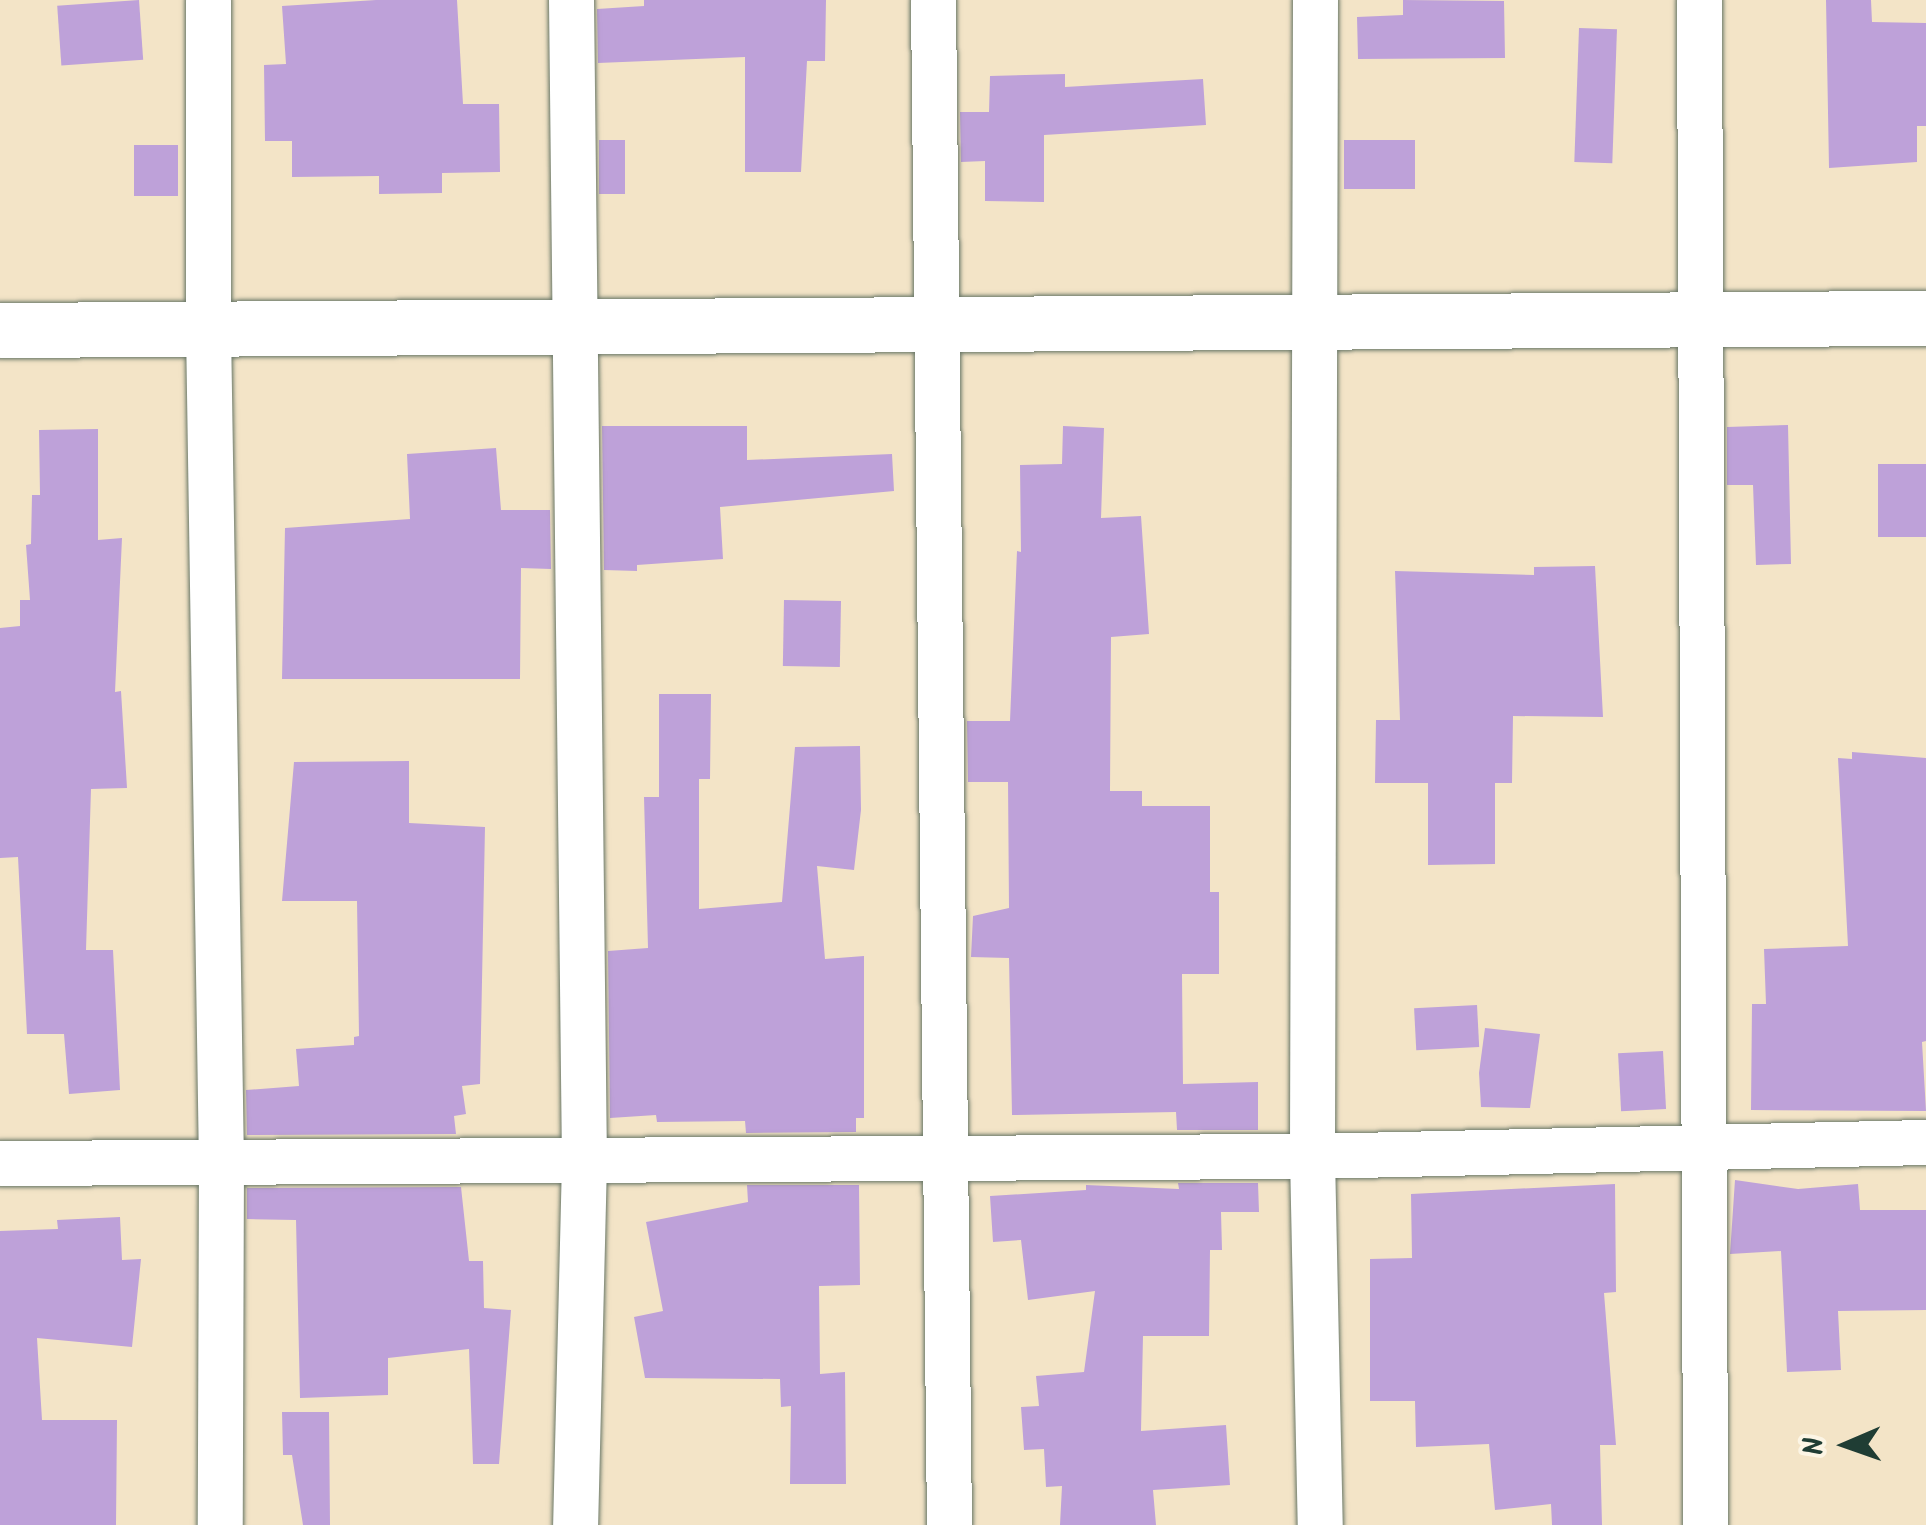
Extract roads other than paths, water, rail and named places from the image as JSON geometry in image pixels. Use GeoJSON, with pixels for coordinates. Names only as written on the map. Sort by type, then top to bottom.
{"type":"FeatureCollection","features":[{"type":"Feature","properties":{"kind":"street"},"geometry":{"type":"LineString","coordinates":[[208,0],[208,328],[221,1163],[220,1525]]}},
{"type":"Feature","properties":{"kind":"street"},"geometry":{"type":"LineString","coordinates":[[571,0],[584,1162],[576,1525]]}},
{"type":"Feature","properties":{"kind":"street"},"geometry":{"type":"LineString","coordinates":[[933,0],[949,1525]]}},
{"type":"Feature","properties":{"kind":"street"},"geometry":{"type":"LineString","coordinates":[[1315,0],[1312,1156],[1320,1525]]}},
{"type":"Feature","properties":{"kind":"street"},"geometry":{"type":"LineString","coordinates":[[1699,0],[1705,1525]]}},
{"type":"Feature","properties":{"kind":"street"},"geometry":{"type":"LineString","coordinates":[[0,330],[934,321],[1926,318]]}},
{"type":"Feature","properties":{"kind":"street"},"geometry":{"type":"LineString","coordinates":[[0,1163],[1312,1156],[1926,1142]]}}]}
